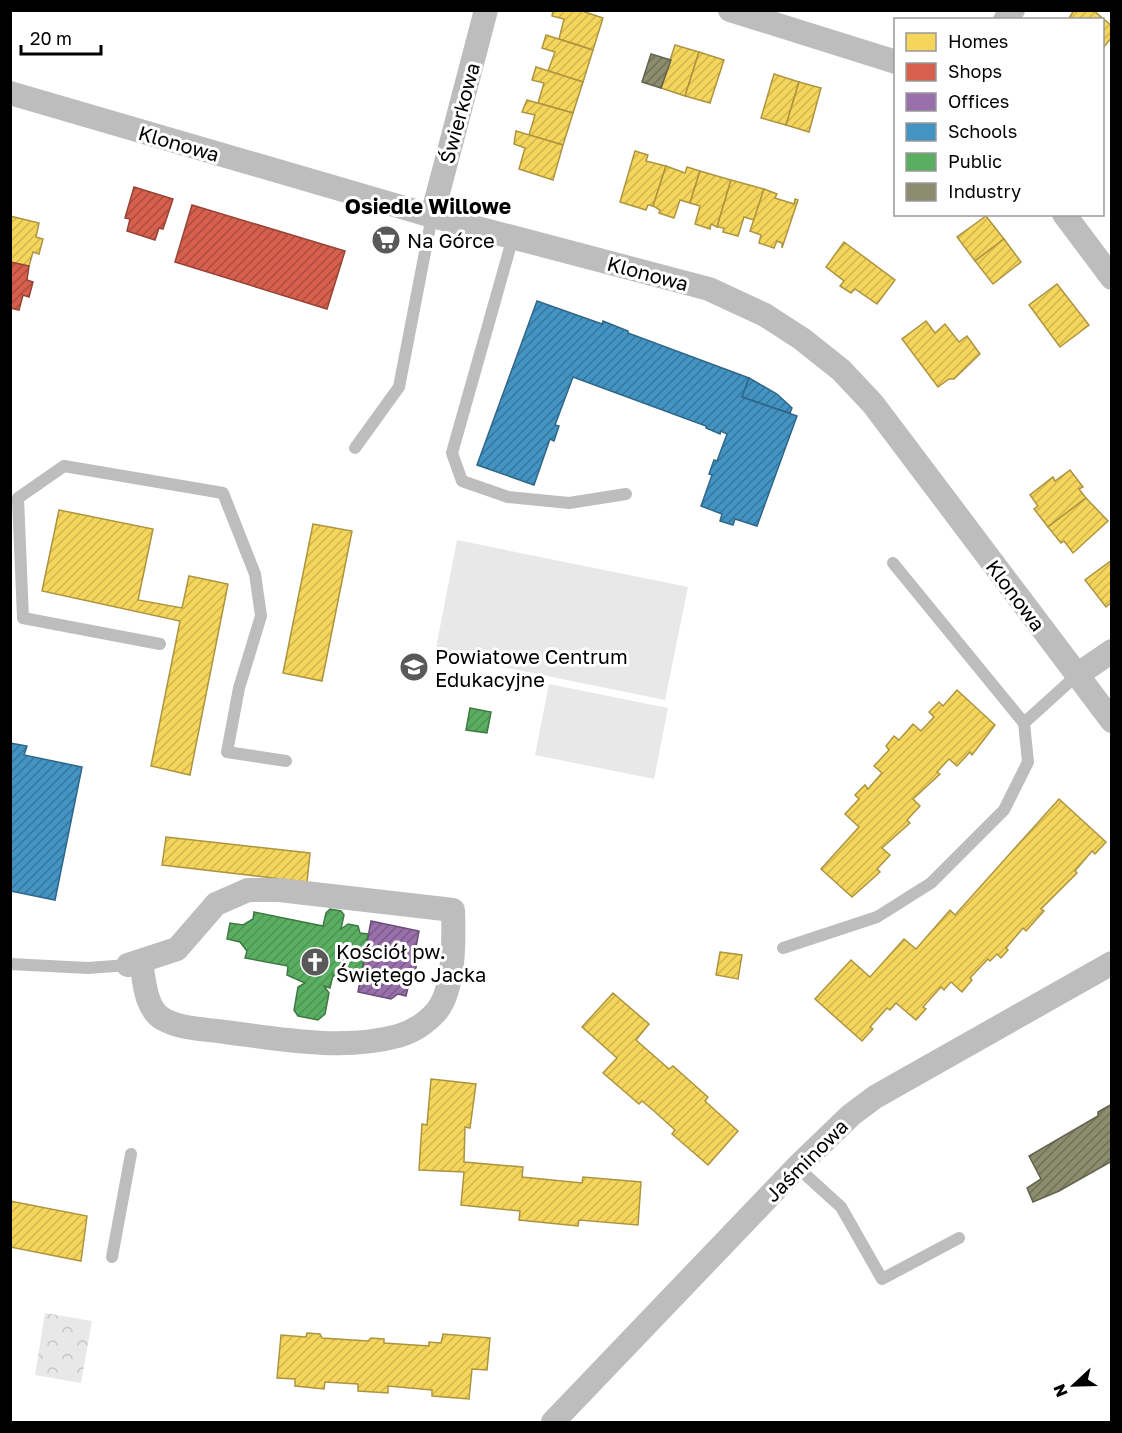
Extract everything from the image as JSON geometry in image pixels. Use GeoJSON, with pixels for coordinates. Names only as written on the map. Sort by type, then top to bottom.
{"type":"FeatureCollection","features":[{"type":"Feature","properties":{"kind":"street","name":"Świerkowa"},"geometry":{"type":"LineString","coordinates":[[432,216],[486,10]]}},
{"type":"Feature","properties":{"kind":"street"},"geometry":{"type":"LineString","coordinates":[[730,10],[894,61]]}},
{"type":"Feature","properties":{"kind":"street","name":"Klonowa"},"geometry":{"type":"LineString","coordinates":[[10,93],[432,216],[709,289],[765,315],[802,339],[841,370],[873,404],[1112,721]]}},
{"type":"Feature","properties":{"kind":"street"},"geometry":{"type":"LineString","coordinates":[[1066,216],[1112,278]]}},
{"type":"Feature","properties":{"kind":"street"},"geometry":{"type":"LineString","coordinates":[[1077,675],[1112,651]]}},
{"type":"Feature","properties":{"kind":"street"},"geometry":{"type":"LineString","coordinates":[[248,890],[279,890],[453,910],[454,936],[448,989],[438,1011],[422,1025],[398,1036],[318,1043],[191,1027],[162,1019],[151,1004],[135,963],[177,949],[216,904],[248,890]]}},
{"type":"Feature","properties":{"kind":"street","name":"Jaśminowa"},"geometry":{"type":"LineString","coordinates":[[553,1422],[797,1167],[851,1115],[875,1097],[1112,963]]}},
{"type":"Feature","properties":{"kind":"lane"},"geometry":{"type":"LineString","coordinates":[[355,447],[399,387],[432,216]]}},
{"type":"Feature","properties":{"kind":"lane"},"geometry":{"type":"LineString","coordinates":[[513,237],[452,453],[462,481],[508,497],[569,503],[626,494]]}},
{"type":"Feature","properties":{"kind":"lane"},"geometry":{"type":"LineString","coordinates":[[160,644],[23,618],[14,497],[63,466],[223,493],[255,574],[261,616],[239,688],[227,752],[286,761]]}},
{"type":"Feature","properties":{"kind":"lane"},"geometry":{"type":"LineString","coordinates":[[783,948],[877,917],[931,883],[1004,810],[1028,762],[1024,723],[893,563]]}},
{"type":"Feature","properties":{"kind":"lane"},"geometry":{"type":"LineString","coordinates":[[1024,723],[1077,675]]}},
{"type":"Feature","properties":{"kind":"lane"},"geometry":{"type":"LineString","coordinates":[[10,964],[88,968],[135,963]]}},
{"type":"Feature","properties":{"kind":"lane"},"geometry":{"type":"LineString","coordinates":[[112,1257],[131,1154]]}},
{"type":"Feature","properties":{"kind":"lane"},"geometry":{"type":"LineString","coordinates":[[797,1167],[841,1207],[882,1279],[959,1238]]}},
{"type":"Feature","properties":{"kind":"green space"},"geometry":{"type":"Polygon","coordinates":[[[457,540],[688,587],[665,700],[435,653],[457,540]]]}},
{"type":"Feature","properties":{"kind":"green space"},"geometry":{"type":"Polygon","coordinates":[[[549,684],[668,708],[654,779],[535,755],[549,684]]]}},
{"type":"Feature","properties":{"kind":"green space"},"geometry":{"type":"Polygon","coordinates":[[[45,1313],[92,1321],[81,1383],[35,1375],[45,1313]]]}},
{"type":"Feature","properties":{"kind":"building: Homes"},"geometry":{"type":"Polygon","coordinates":[[[553,10],[579,10],[603,18],[593,50],[559,39],[564,19],[552,16],[553,10]]]}},
{"type":"Feature","properties":{"kind":"building: Homes"},"geometry":{"type":"Polygon","coordinates":[[[1074,10],[1093,10],[1102,18],[1069,18],[1074,10]]]}},
{"type":"Feature","properties":{"kind":"building: Homes"},"geometry":{"type":"Polygon","coordinates":[[[1104,19],[1112,26],[1112,37],[1104,47],[1104,19]]]}},
{"type":"Feature","properties":{"kind":"building: Homes"},"geometry":{"type":"Polygon","coordinates":[[[546,35],[593,50],[583,82],[548,71],[555,52],[542,48],[546,35]]]}},
{"type":"Feature","properties":{"kind":"building: Homes"},"geometry":{"type":"Polygon","coordinates":[[[675,45],[699,52],[685,96],[661,88],[675,45]]]}},
{"type":"Feature","properties":{"kind":"building: Homes"},"geometry":{"type":"Polygon","coordinates":[[[699,52],[724,60],[710,103],[685,96],[699,52]]]}},
{"type":"Feature","properties":{"kind":"building: Homes"},"geometry":{"type":"Polygon","coordinates":[[[536,67],[583,82],[573,113],[538,103],[544,83],[532,80],[536,67]]]}},
{"type":"Feature","properties":{"kind":"building: Homes"},"geometry":{"type":"Polygon","coordinates":[[[774,74],[799,82],[786,125],[761,118],[774,74]]]}},
{"type":"Feature","properties":{"kind":"building: Homes"},"geometry":{"type":"Polygon","coordinates":[[[799,82],[821,88],[809,132],[786,125],[799,82]]]}},
{"type":"Feature","properties":{"kind":"building: Homes"},"geometry":{"type":"Polygon","coordinates":[[[527,100],[573,113],[563,145],[529,135],[535,115],[522,112],[527,100]]]}},
{"type":"Feature","properties":{"kind":"building: Homes"},"geometry":{"type":"Polygon","coordinates":[[[516,131],[563,145],[553,180],[519,169],[525,148],[514,144],[516,131]]]}},
{"type":"Feature","properties":{"kind":"building: Homes"},"geometry":{"type":"Polygon","coordinates":[[[635,151],[648,155],[646,161],[666,166],[653,206],[648,205],[646,210],[620,202],[635,151]]]}},
{"type":"Feature","properties":{"kind":"building: Homes"},"geometry":{"type":"Polygon","coordinates":[[[666,166],[685,173],[687,167],[700,171],[690,203],[680,200],[674,218],[659,213],[660,210],[653,206],[666,166]]]}},
{"type":"Feature","properties":{"kind":"building: Homes"},"geometry":{"type":"Polygon","coordinates":[[[700,171],[731,180],[717,227],[711,224],[710,229],[695,224],[700,206],[690,203],[700,171]]]}},
{"type":"Feature","properties":{"kind":"building: Homes"},"geometry":{"type":"Polygon","coordinates":[[[731,180],[764,189],[754,220],[744,217],[738,236],[723,232],[724,228],[717,227],[731,180]]]}},
{"type":"Feature","properties":{"kind":"building: Homes"},"geometry":{"type":"Polygon","coordinates":[[[764,189],[777,194],[775,198],[794,204],[795,199],[798,200],[782,248],[782,243],[777,241],[774,248],[759,243],[761,235],[750,231],[764,189]]]}},
{"type":"Feature","properties":{"kind":"building: Homes"},"geometry":{"type":"Polygon","coordinates":[[[10,216],[39,223],[36,237],[43,239],[39,254],[33,252],[29,266],[10,262],[10,216]]]}},
{"type":"Feature","properties":{"kind":"building: Homes"},"geometry":{"type":"Polygon","coordinates":[[[986,216],[1004,239],[975,261],[957,237],[986,216]]]}},
{"type":"Feature","properties":{"kind":"building: Homes"},"geometry":{"type":"Polygon","coordinates":[[[1004,239],[1021,262],[993,284],[975,261],[1004,239]]]}},
{"type":"Feature","properties":{"kind":"building: Homes"},"geometry":{"type":"Polygon","coordinates":[[[844,242],[895,280],[877,304],[855,289],[851,293],[840,286],[844,281],[826,267],[844,242]]]}},
{"type":"Feature","properties":{"kind":"building: Homes"},"geometry":{"type":"Polygon","coordinates":[[[1057,284],[1089,325],[1060,347],[1029,305],[1057,284]]]}},
{"type":"Feature","properties":{"kind":"building: Homes"},"geometry":{"type":"Polygon","coordinates":[[[926,321],[935,333],[945,324],[959,342],[967,336],[980,354],[954,379],[949,379],[938,387],[902,339],[926,321]]]}},
{"type":"Feature","properties":{"kind":"building: Homes"},"geometry":{"type":"Polygon","coordinates":[[[1070,470],[1083,487],[1079,489],[1086,498],[1048,527],[1034,509],[1038,506],[1030,495],[1053,477],[1055,481],[1070,470]]]}},
{"type":"Feature","properties":{"kind":"building: Homes"},"geometry":{"type":"Polygon","coordinates":[[[1086,498],[1108,521],[1073,553],[1064,541],[1061,543],[1048,527],[1086,498]]]}},
{"type":"Feature","properties":{"kind":"building: Homes"},"geometry":{"type":"Polygon","coordinates":[[[59,510],[153,529],[138,600],[182,608],[189,576],[228,584],[190,775],[151,766],[180,621],[42,591],[59,510]]]}},
{"type":"Feature","properties":{"kind":"building: Homes"},"geometry":{"type":"Polygon","coordinates":[[[313,524],[352,531],[322,681],[283,673],[313,524]]]}},
{"type":"Feature","properties":{"kind":"building: Homes"},"geometry":{"type":"Polygon","coordinates":[[[1112,560],[1112,602],[1106,607],[1085,580],[1112,560]]]}},
{"type":"Feature","properties":{"kind":"building: Homes"},"geometry":{"type":"Polygon","coordinates":[[[957,690],[995,725],[972,755],[970,752],[957,766],[949,759],[937,772],[940,774],[913,799],[920,806],[907,820],[910,823],[882,848],[890,855],[877,869],[880,872],[852,897],[821,869],[859,827],[845,814],[859,799],[855,795],[865,785],[868,789],[882,773],[874,766],[889,750],[886,746],[894,736],[899,740],[913,724],[921,731],[934,717],[929,712],[939,702],[943,706],[957,690]]]}},
{"type":"Feature","properties":{"kind":"building: Homes"},"geometry":{"type":"Polygon","coordinates":[[[1059,799],[1106,842],[1095,854],[1092,851],[1075,871],[1077,873],[1041,909],[1044,911],[1026,931],[1023,928],[1006,948],[1008,950],[1001,958],[997,954],[990,961],[988,959],[970,978],[972,980],[962,992],[951,982],[944,990],[941,987],[923,1007],[926,1009],[916,1020],[896,1003],[890,1010],[887,1008],[870,1027],[873,1029],[862,1041],[815,999],[851,960],[870,977],[904,939],[916,949],[950,910],[955,915],[1059,799]]]}},
{"type":"Feature","properties":{"kind":"building: Homes"},"geometry":{"type":"Polygon","coordinates":[[[166,837],[310,853],[307,882],[162,865],[166,837]]]}},
{"type":"Feature","properties":{"kind":"building: Homes"},"geometry":{"type":"Polygon","coordinates":[[[720,952],[742,955],[738,979],[716,975],[720,952]]]}},
{"type":"Feature","properties":{"kind":"building: Homes"},"geometry":{"type":"Polygon","coordinates":[[[613,993],[649,1024],[636,1040],[669,1069],[673,1066],[708,1097],[705,1101],[738,1131],[708,1165],[672,1134],[675,1130],[654,1111],[642,1101],[639,1104],[603,1073],[617,1058],[582,1027],[613,993]]]}},
{"type":"Feature","properties":{"kind":"building: Homes"},"geometry":{"type":"Polygon","coordinates":[[[431,1079],[476,1084],[470,1128],[465,1127],[464,1162],[523,1167],[522,1177],[582,1183],[583,1177],[641,1182],[638,1225],[579,1220],[578,1226],[519,1220],[520,1211],[461,1205],[464,1172],[419,1170],[422,1124],[427,1125],[431,1079]]]}},
{"type":"Feature","properties":{"kind":"building: Homes"},"geometry":{"type":"Polygon","coordinates":[[[10,1201],[87,1216],[81,1261],[10,1247],[10,1201]]]}},
{"type":"Feature","properties":{"kind":"building: Homes"},"geometry":{"type":"Polygon","coordinates":[[[307,1333],[320,1334],[322,1338],[368,1341],[371,1338],[384,1339],[384,1343],[429,1346],[429,1342],[441,1343],[443,1334],[490,1338],[487,1370],[472,1369],[469,1399],[432,1396],[432,1390],[388,1386],[388,1393],[358,1391],[358,1384],[325,1382],[324,1389],[295,1386],[295,1379],[277,1378],[281,1335],[306,1337],[307,1333]]]}},
{"type":"Feature","properties":{"kind":"building: Shops"},"geometry":{"type":"Polygon","coordinates":[[[134,187],[173,199],[163,229],[159,228],[155,240],[127,231],[130,219],[125,218],[134,187]]]}},
{"type":"Feature","properties":{"kind":"building: Shops"},"geometry":{"type":"Polygon","coordinates":[[[192,205],[345,251],[327,309],[175,262],[192,205]]]}},
{"type":"Feature","properties":{"kind":"building: Shops"},"geometry":{"type":"Polygon","coordinates":[[[10,262],[29,266],[27,280],[33,282],[29,297],[23,295],[19,310],[10,308],[10,262]]]}},
{"type":"Feature","properties":{"kind":"building: Offices"},"geometry":{"type":"Polygon","coordinates":[[[371,921],[419,931],[414,958],[417,962],[415,973],[411,975],[406,996],[398,994],[391,999],[358,992],[371,921]]]}},
{"type":"Feature","properties":{"kind":"building: Schools"},"geometry":{"type":"Polygon","coordinates":[[[537,301],[602,324],[603,321],[628,331],[628,333],[749,378],[742,397],[797,416],[757,526],[735,519],[733,525],[720,521],[722,514],[701,506],[712,475],[709,474],[714,460],[717,461],[727,434],[721,431],[720,434],[706,426],[573,377],[555,425],[559,426],[554,441],[550,439],[534,485],[477,465],[537,301]]]}},
{"type":"Feature","properties":{"kind":"building: Schools"},"geometry":{"type":"Polygon","coordinates":[[[749,378],[777,394],[792,408],[790,413],[742,397],[749,378]]]}},
{"type":"Feature","properties":{"kind":"building: Schools"},"geometry":{"type":"Polygon","coordinates":[[[10,743],[27,746],[24,755],[82,767],[55,900],[10,891],[10,743]]]}},
{"type":"Feature","properties":{"kind":"building: Public"},"geometry":{"type":"Polygon","coordinates":[[[470,708],[491,712],[487,733],[466,730],[470,708]]]}},
{"type":"Feature","properties":{"kind":"building: Public","name":"Kościół pw. Świętego Jacka"},"geometry":{"type":"Polygon","coordinates":[[[330,909],[341,911],[344,915],[341,929],[348,924],[358,926],[360,933],[368,934],[360,980],[351,978],[347,983],[338,981],[333,975],[330,988],[324,986],[329,993],[325,1014],[318,1020],[298,1016],[294,1010],[298,987],[305,983],[287,975],[288,966],[245,958],[247,951],[240,942],[227,939],[230,923],[243,925],[253,919],[254,912],[323,926],[326,913],[330,909]]]}},
{"type":"Feature","properties":{"kind":"building: Industry"},"geometry":{"type":"Polygon","coordinates":[[[651,54],[671,60],[661,88],[642,82],[651,54]]]}},
{"type":"Feature","properties":{"kind":"building: Industry"},"geometry":{"type":"Polygon","coordinates":[[[1112,1104],[1112,1161],[1059,1191],[1033,1202],[1027,1188],[1041,1179],[1029,1156],[1098,1116],[1098,1112],[1112,1104]]]}},
{"type":"Feature","properties":{"kind":"place","name":"Na Górce"},"geometry":{"type":"Point","coordinates":[386,240]}},
{"type":"Feature","properties":{"kind":"place","name":"Powiatowe Centrum Edukacyjne"},"geometry":{"type":"Point","coordinates":[414,667]}},
{"type":"Feature","properties":{"kind":"place","name":"Kościół pw. Świętego Jacka"},"geometry":{"type":"Point","coordinates":[315,962]}},
{"type":"Feature","properties":{"kind":"district","name":"Osiedle Willowe"},"geometry":{"type":"Point","coordinates":[428,206]}}]}
